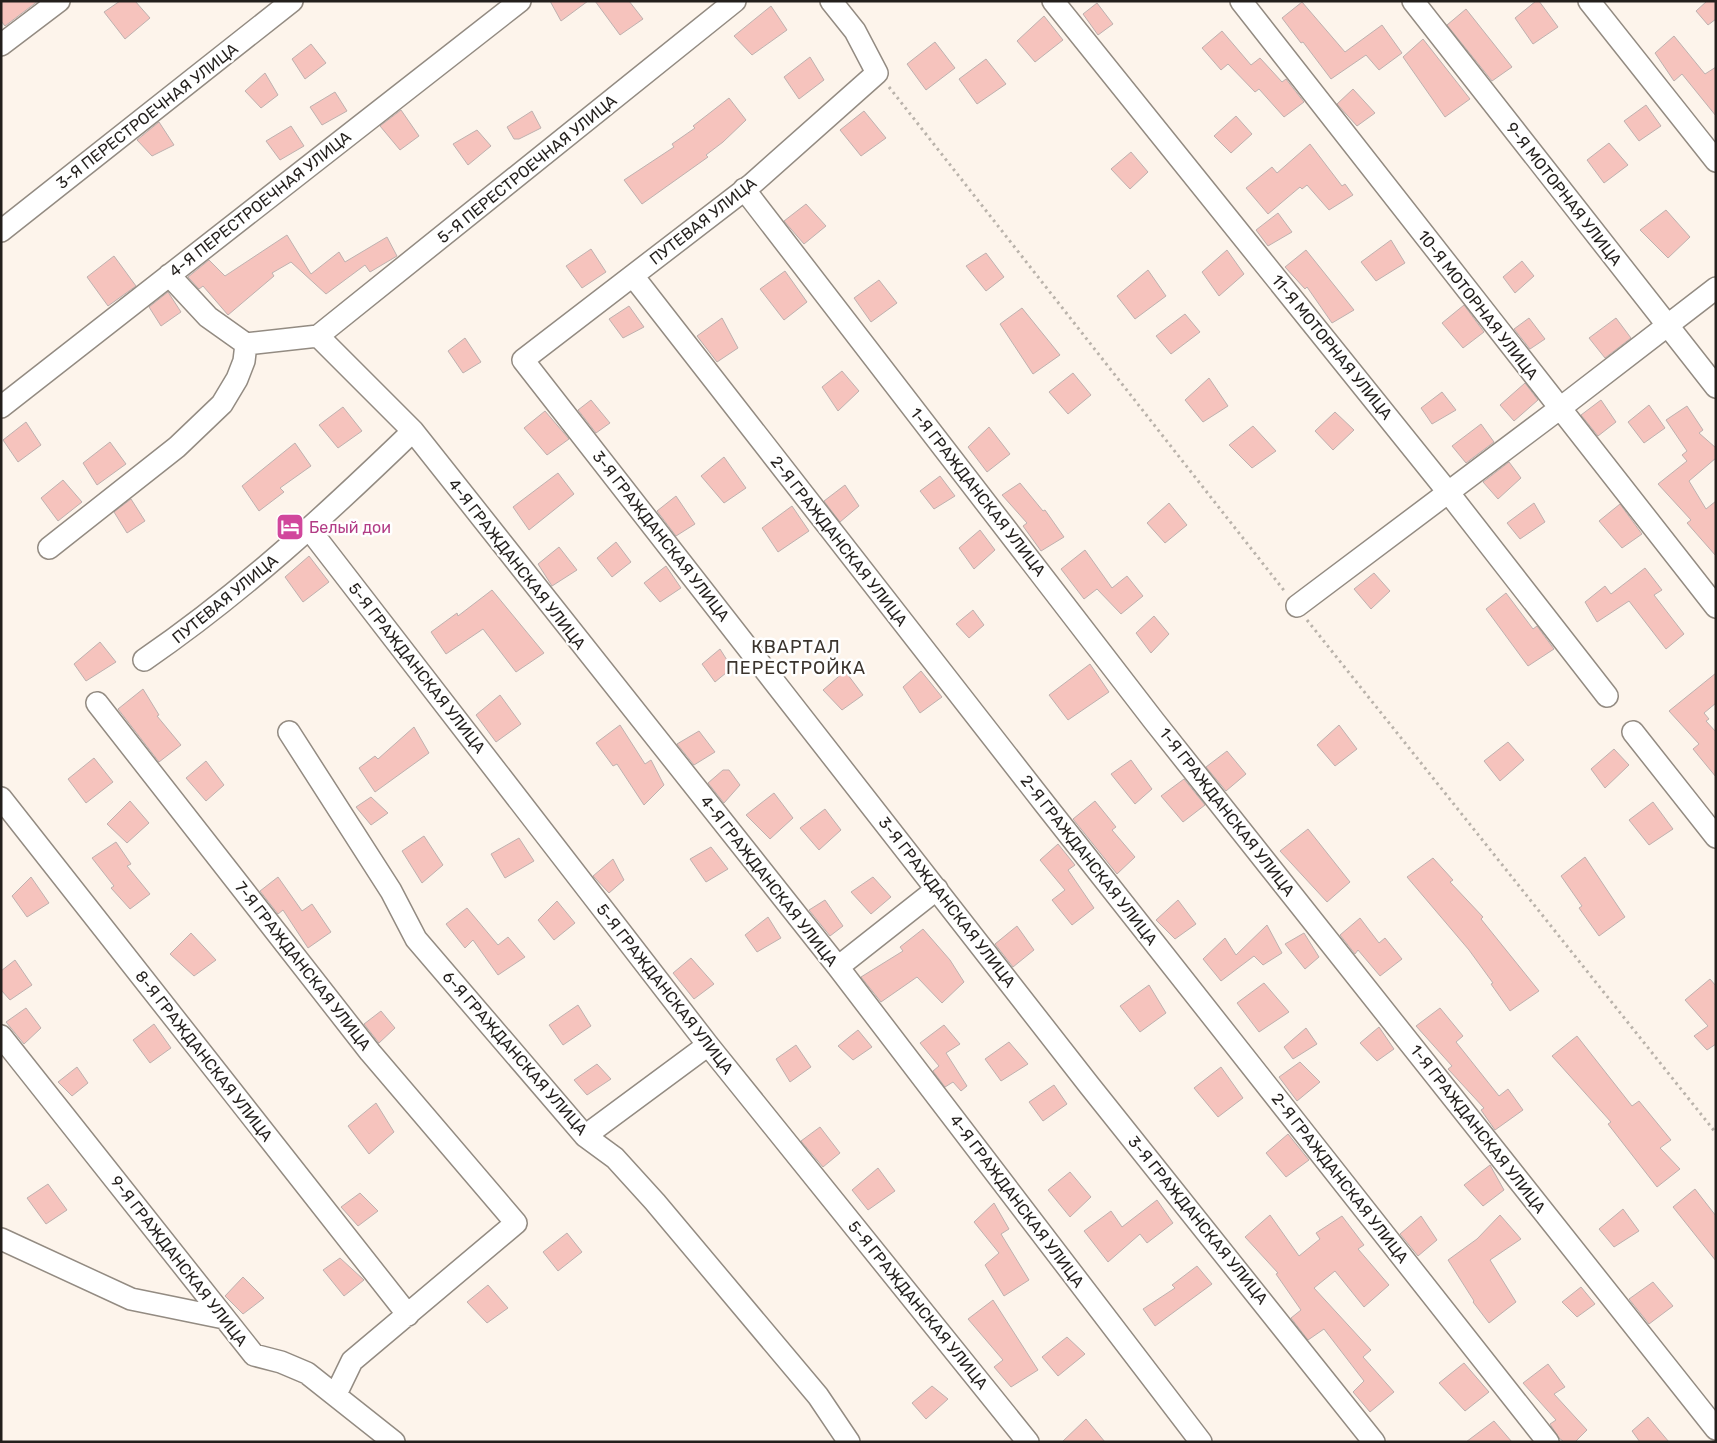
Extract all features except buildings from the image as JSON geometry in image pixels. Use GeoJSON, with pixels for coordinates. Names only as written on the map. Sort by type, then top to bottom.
{"type":"FeatureCollection","features":[{"type":"Feature","properties":{"kind":"street"},"geometry":{"type":"LineString","coordinates":[[1,45],[60,1]]}},
{"type":"Feature","properties":{"kind":"street","name":"3-Я ПЕРЕСТРОЕЧНАЯ УЛИЦА"},"geometry":{"type":"LineString","coordinates":[[1,230],[292,1]]}},
{"type":"Feature","properties":{"kind":"street","name":"4-Я ПЕРЕСТРОЕЧНАЯ УЛИЦА"},"geometry":{"type":"LineString","coordinates":[[1,407],[520,1]]}},
{"type":"Feature","properties":{"kind":"street","name":"5-Я ПЕРЕСТРОЕЧНАЯ УЛИЦА"},"geometry":{"type":"LineString","coordinates":[[318,336],[735,1]]}},
{"type":"Feature","properties":{"kind":"street","name":"ПУТЕВАЯ УЛИЦА"},"geometry":{"type":"LineString","coordinates":[[523,360],[744,190],[878,73],[855,31],[831,1]]}},
{"type":"Feature","properties":{"kind":"street","name":"11-Я МОТОРНАЯ УЛИЦА"},"geometry":{"type":"LineString","coordinates":[[1053,1],[1448,492],[1607,696]]}},
{"type":"Feature","properties":{"kind":"street","name":"10-Я МОТОРНАЯ УЛИЦА"},"geometry":{"type":"LineString","coordinates":[[1241,1],[1716,607]]}},
{"type":"Feature","properties":{"kind":"street","name":"9-Я МОТОРНАЯ УЛИЦА"},"geometry":{"type":"LineString","coordinates":[[1413,1],[1716,388]]}},
{"type":"Feature","properties":{"kind":"street"},"geometry":{"type":"LineString","coordinates":[[1589,1],[1716,161]]}},
{"type":"Feature","properties":{"kind":"street","name":"1-Я ГРАЖДАНСКАЯ УЛИЦА"},"geometry":{"type":"LineString","coordinates":[[744,190],[1161,728],[1716,1429]]}},
{"type":"Feature","properties":{"kind":"street"},"geometry":{"type":"LineString","coordinates":[[169,276],[208,317],[246,344],[318,336]]}},
{"type":"Feature","properties":{"kind":"street","name":"2-Я ГРАЖДАНСКАЯ УЛИЦА"},"geometry":{"type":"LineString","coordinates":[[633,276],[1032,787],[1548,1442]]}},
{"type":"Feature","properties":{"kind":"street"},"geometry":{"type":"LineString","coordinates":[[1297,606],[1560,409],[1716,288]]}},
{"type":"Feature","properties":{"kind":"street","name":"4-Я ГРАЖДАНСКАЯ УЛИЦА"},"geometry":{"type":"LineString","coordinates":[[318,336],[413,431],[838,967],[1201,1442]]}},
{"type":"Feature","properties":{"kind":"street"},"geometry":{"type":"LineString","coordinates":[[49,548],[177,447],[222,404],[237,379],[244,361],[246,344]]}},
{"type":"Feature","properties":{"kind":"street","name":"3-Я ГРАЖДАНСКАЯ УЛИЦА"},"geometry":{"type":"LineString","coordinates":[[523,360],[1089,1085],[1374,1442]]}},
{"type":"Feature","properties":{"kind":"street","name":"ПУТЕВАЯ УЛИЦА"},"geometry":{"type":"LineString","coordinates":[[144,660],[197,624],[310,530],[413,431]]}},
{"type":"Feature","properties":{"kind":"street","name":"5-Я ГРАЖДАНСКАЯ УЛИЦА"},"geometry":{"type":"LineString","coordinates":[[310,530],[708,1045],[1028,1442]]}},
{"type":"Feature","properties":{"kind":"street","name":"7-Я ГРАЖДАНСКАЯ УЛИЦА"},"geometry":{"type":"LineString","coordinates":[[97,703],[370,1052],[516,1223],[408,1314]]}},
{"type":"Feature","properties":{"kind":"street","name":"6-Я ГРАЖДАНСКАЯ УЛИЦА"},"geometry":{"type":"LineString","coordinates":[[289,732],[391,891],[416,939],[585,1136],[615,1158],[655,1202],[818,1396],[849,1442]]}},
{"type":"Feature","properties":{"kind":"street"},"geometry":{"type":"LineString","coordinates":[[1633,732],[1716,837]]}},
{"type":"Feature","properties":{"kind":"street","name":"8-Я ГРАЖДАНСКАЯ УЛИЦА"},"geometry":{"type":"LineString","coordinates":[[1,798],[408,1314]]}},
{"type":"Feature","properties":{"kind":"street"},"geometry":{"type":"LineString","coordinates":[[838,967],[937,889]]}},
{"type":"Feature","properties":{"kind":"street","name":"9-Я ГРАЖДАНСКАЯ УЛИЦА"},"geometry":{"type":"LineString","coordinates":[[1,1036],[254,1355],[281,1362],[307,1373],[336,1394],[394,1442]]}},
{"type":"Feature","properties":{"kind":"street"},"geometry":{"type":"LineString","coordinates":[[585,1136],[708,1045]]}},
{"type":"Feature","properties":{"kind":"street"},"geometry":{"type":"LineString","coordinates":[[1,1239],[130,1299],[224,1318]]}},
{"type":"Feature","properties":{"kind":"street"},"geometry":{"type":"LineString","coordinates":[[336,1394],[352,1361],[408,1314]]}},
{"type":"Feature","properties":{"kind":"place","name":"Белый дои"},"geometry":{"type":"Point","coordinates":[290,527]}},
{"type":"Feature","properties":{"kind":"district","name":"КВАРТАЛ ПЕРЕСТРОЙКА"},"geometry":{"type":"Point","coordinates":[796,658]}}]}
